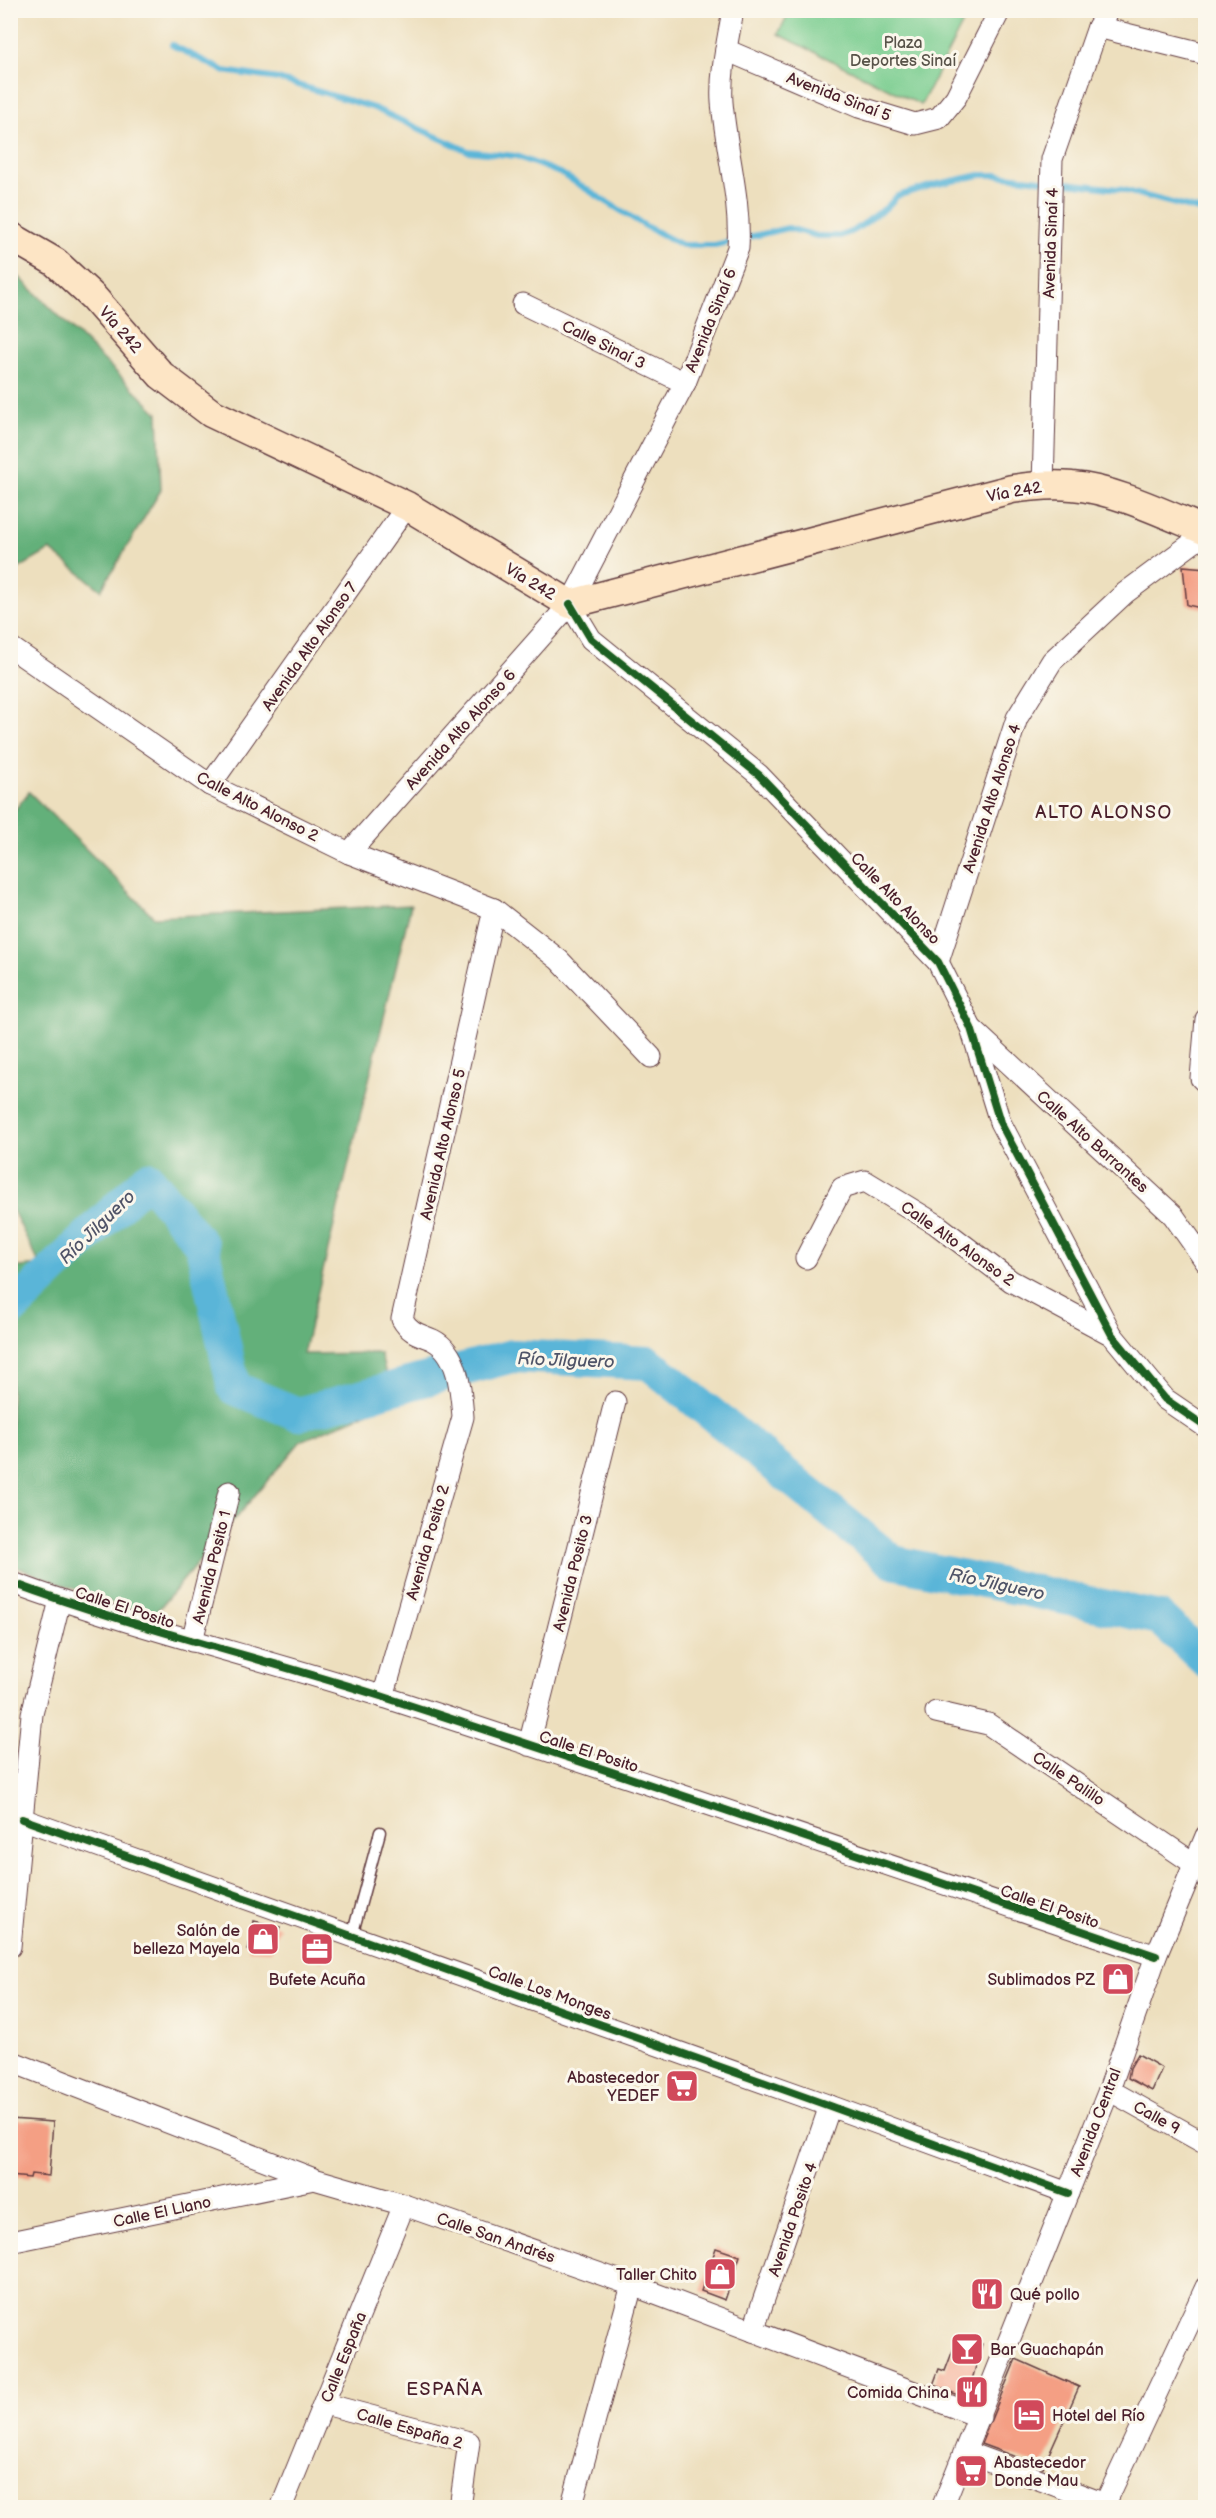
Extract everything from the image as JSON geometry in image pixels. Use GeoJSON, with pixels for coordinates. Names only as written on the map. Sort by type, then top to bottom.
{"type":"FeatureCollection","features":[{"type":"Feature","properties":{"kind":"main road","name":"Vía 242"},"geometry":{"type":"LineString","coordinates":[[10,236],[55,262],[93,297],[161,375],[211,413],[407,506],[570,604],[1012,489],[1043,485],[1074,486],[1131,501],[1206,532]]}},
{"type":"Feature","properties":{"kind":"street","name":"Avenida Sinaí 6"},"geometry":{"type":"LineString","coordinates":[[570,604],[685,383],[738,248],[740,227],[722,100],[726,50],[733,10]]}},
{"type":"Feature","properties":{"kind":"street","name":"Avenida Sinaí 5"},"geometry":{"type":"LineString","coordinates":[[726,50],[859,107],[915,124],[939,118],[956,97],[1000,10]]}},
{"type":"Feature","properties":{"kind":"street"},"geometry":{"type":"LineString","coordinates":[[1103,19],[1206,54]]}},
{"type":"Feature","properties":{"kind":"street","name":"Avenida Sinaí 4"},"geometry":{"type":"LineString","coordinates":[[1043,485],[1052,159],[1103,19]]}},
{"type":"Feature","properties":{"kind":"street","name":"Calle Sinaí 3"},"geometry":{"type":"LineString","coordinates":[[524,304],[685,383]]}},
{"type":"Feature","properties":{"kind":"street","name":"Avenida Alto Alonso 7"},"geometry":{"type":"LineString","coordinates":[[210,785],[407,506]]}},
{"type":"Feature","properties":{"kind":"street","name":"Avenida Alto Alonso 4"},"geometry":{"type":"LineString","coordinates":[[938,962],[1017,718],[1052,661],[1125,593],[1206,532]]}},
{"type":"Feature","properties":{"kind":"street","name":"Avenida Alto Alonso 6"},"geometry":{"type":"LineString","coordinates":[[349,853],[570,604]]}},
{"type":"Feature","properties":{"kind":"street","name":"Calle Alto Alonso"},"geometry":{"type":"LineString","coordinates":[[570,604],[591,639],[759,775],[938,962],[971,1028],[1000,1122],[1112,1335],[1165,1399],[1206,1427]]}},
{"type":"Feature","properties":{"kind":"street","name":"Calle Alto Alonso 2"},"geometry":{"type":"LineString","coordinates":[[10,647],[210,785],[349,853],[494,909],[559,960],[651,1057]]}},
{"type":"Feature","properties":{"kind":"street","name":"Avenida Alto Alonso 5"},"geometry":{"type":"LineString","coordinates":[[450,1356],[435,1341],[415,1334],[407,1328],[402,1319],[494,909]]}},
{"type":"Feature","properties":{"kind":"street"},"geometry":{"type":"LineString","coordinates":[[1206,1019],[1201,1078],[1206,1083]]}},
{"type":"Feature","properties":{"kind":"street","name":"Calle Alto Barrantes"},"geometry":{"type":"LineString","coordinates":[[971,1028],[1173,1215],[1206,1262]]}},
{"type":"Feature","properties":{"kind":"street","name":"Calle Alto Alonso 2"},"geometry":{"type":"LineString","coordinates":[[806,1258],[842,1188],[865,1181],[936,1224],[1011,1281],[1112,1335]]}},
{"type":"Feature","properties":{"kind":"street","name":"Avenida Posito 2"},"geometry":{"type":"LineString","coordinates":[[383,1697],[463,1417],[461,1387],[450,1356]]}},
{"type":"Feature","properties":{"kind":"street","name":"Avenida Posito 3"},"geometry":{"type":"LineString","coordinates":[[529,1745],[615,1402]]}},
{"type":"Feature","properties":{"kind":"street","name":"Avenida Posito 1"},"geometry":{"type":"LineString","coordinates":[[192,1641],[230,1492]]}},
{"type":"Feature","properties":{"kind":"street","name":"Calle El Posito"},"geometry":{"type":"LineString","coordinates":[[10,1582],[192,1641],[383,1697],[814,1839],[1156,1956]]}},
{"type":"Feature","properties":{"kind":"street"},"geometry":{"type":"LineString","coordinates":[[10,1947],[32,1714],[60,1600]]}},
{"type":"Feature","properties":{"kind":"street","name":"Calle Palillo"},"geometry":{"type":"LineString","coordinates":[[936,1712],[988,1724],[1199,1866]]}},
{"type":"Feature","properties":{"kind":"street","name":"Calle Los Monges"},"geometry":{"type":"LineString","coordinates":[[22,1819],[1068,2193]]}},
{"type":"Feature","properties":{"kind":"street","name":"Avenida Central"},"geometry":{"type":"LineString","coordinates":[[942,2508],[1109,2090],[1156,1956],[1199,1866],[1206,1836]]}},
{"type":"Feature","properties":{"kind":"street","name":"Calle San Andrés"},"geometry":{"type":"LineString","coordinates":[[10,2061],[314,2179],[404,2205],[632,2285],[980,2417]]}},
{"type":"Feature","properties":{"kind":"street","name":"Calle 9"},"geometry":{"type":"LineString","coordinates":[[1109,2090],[1206,2144]]}},
{"type":"Feature","properties":{"kind":"street","name":"Avenida Posito 4"},"geometry":{"type":"LineString","coordinates":[[753,2331],[830,2106]]}},
{"type":"Feature","properties":{"kind":"street","name":"Calle El Llano"},"geometry":{"type":"LineString","coordinates":[[10,2242],[314,2179]]}},
{"type":"Feature","properties":{"kind":"street","name":"Calle España"},"geometry":{"type":"LineString","coordinates":[[282,2508],[404,2205]]}},
{"type":"Feature","properties":{"kind":"street"},"geometry":{"type":"LineString","coordinates":[[571,2508],[632,2285]]}},
{"type":"Feature","properties":{"kind":"street"},"geometry":{"type":"LineString","coordinates":[[966,2451],[1104,2506],[1206,2287]]}},
{"type":"Feature","properties":{"kind":"street","name":"Calle España 2"},"geometry":{"type":"LineString","coordinates":[[325,2404],[469,2442],[460,2508]]}},
{"type":"Feature","properties":{"kind":"lane"},"geometry":{"type":"LineString","coordinates":[[352,1936],[380,1832]]}},
{"type":"Feature","properties":{"kind":"green space","name":"Plaza Deportes Sinaí"},"geometry":{"type":"Polygon","coordinates":[[[790,10],[969,11],[921,105],[778,34],[790,10]]]}},
{"type":"Feature","properties":{"kind":"green space"},"geometry":{"type":"Polygon","coordinates":[[[10,268],[158,413],[161,490],[101,590],[50,550],[11,573],[10,268]]]}},
{"type":"Feature","properties":{"kind":"green space"},"geometry":{"type":"Polygon","coordinates":[[[29,792],[154,917],[411,905],[303,1354],[380,1353],[394,1401],[301,1441],[151,1618],[11,1565],[11,1268],[40,1265],[11,1207],[10,816],[29,792]]]}},
{"type":"Feature","properties":{"kind":"building"},"geometry":{"type":"Polygon","coordinates":[[[1183,566],[1206,568],[1206,609],[1187,605],[1183,566]]]}},
{"type":"Feature","properties":{"kind":"building","name":"Salón de belleza Mayela"},"geometry":{"type":"Polygon","coordinates":[[[254,1921],[280,1927],[270,1951],[248,1950],[254,1921]]]}},
{"type":"Feature","properties":{"kind":"building","name":"Bufete Acuña"},"geometry":{"type":"Polygon","coordinates":[[[308,1939],[330,1943],[322,1961],[306,1954],[308,1939]]]}},
{"type":"Feature","properties":{"kind":"building"},"geometry":{"type":"Polygon","coordinates":[[[1138,2054],[1162,2068],[1152,2091],[1128,2078],[1130,2068],[1138,2054]]]}},
{"type":"Feature","properties":{"kind":"building"},"geometry":{"type":"Polygon","coordinates":[[[10,2119],[53,2122],[49,2176],[31,2174],[30,2178],[10,2176],[10,2119]]]}},
{"type":"Feature","properties":{"kind":"building","name":"Taller Chito"},"geometry":{"type":"Polygon","coordinates":[[[716,2248],[740,2256],[725,2300],[701,2291],[716,2248]]]}},
{"type":"Feature","properties":{"kind":"building","name":"Qué pollo"},"geometry":{"type":"Polygon","coordinates":[[[982,2283],[997,2288],[992,2305],[977,2300],[982,2283]]]}},
{"type":"Feature","properties":{"kind":"building"},"geometry":{"type":"Polygon","coordinates":[[[958,2337],[982,2344],[972,2380],[978,2383],[971,2400],[933,2385],[939,2369],[945,2371],[958,2337]]]}},
{"type":"Feature","properties":{"kind":"building","name":"Hotel del Río"},"geometry":{"type":"Polygon","coordinates":[[[1016,2359],[1079,2387],[1043,2467],[981,2444],[1016,2359]]]}},
{"type":"Feature","properties":{"kind":"waterway"},"geometry":{"type":"LineString","coordinates":[[172,45],[224,71],[278,79],[374,108],[468,151],[516,156],[562,174],[647,227],[682,245],[715,245],[788,228],[817,236],[840,236],[855,230],[887,207],[897,196],[933,185],[980,175],[1119,189],[1206,212]]}},
{"type":"Feature","properties":{"kind":"waterway","name":"Río Jilguero"},"geometry":{"type":"LineString","coordinates":[[10,1311],[148,1178],[202,1246],[234,1388],[298,1414],[512,1356],[649,1363],[893,1562],[1160,1618],[1206,1661]]}},
{"type":"Feature","properties":{"kind":"cycle path"},"geometry":{"type":"LineString","coordinates":[[570,604],[591,639],[759,775],[938,962],[971,1028],[1000,1122],[1112,1335],[1165,1399],[1206,1427]]}},
{"type":"Feature","properties":{"kind":"cycle path"},"geometry":{"type":"LineString","coordinates":[[10,1582],[104,1614],[340,1683],[483,1729],[1156,1956]]}},
{"type":"Feature","properties":{"kind":"cycle path"},"geometry":{"type":"LineString","coordinates":[[22,1819],[1068,2193]]}},
{"type":"Feature","properties":{"kind":"place","name":"Salón de belleza Mayela"},"geometry":{"type":"Point","coordinates":[263,1939]}},
{"type":"Feature","properties":{"kind":"place","name":"Bufete Acuña"},"geometry":{"type":"Point","coordinates":[317,1949]}},
{"type":"Feature","properties":{"kind":"place","name":"Sublimados PZ"},"geometry":{"type":"Point","coordinates":[1118,1979]}},
{"type":"Feature","properties":{"kind":"place","name":"Abastecedor YEDEF"},"geometry":{"type":"Point","coordinates":[682,2086]}},
{"type":"Feature","properties":{"kind":"place","name":"Taller Chito"},"geometry":{"type":"Point","coordinates":[720,2274]}},
{"type":"Feature","properties":{"kind":"place","name":"Qué pollo"},"geometry":{"type":"Point","coordinates":[987,2294]}},
{"type":"Feature","properties":{"kind":"place","name":"Bar Guachapán"},"geometry":{"type":"Point","coordinates":[967,2349]}},
{"type":"Feature","properties":{"kind":"place","name":"Comida China"},"geometry":{"type":"Point","coordinates":[972,2392]}},
{"type":"Feature","properties":{"kind":"place","name":"Hotel del Río"},"geometry":{"type":"Point","coordinates":[1029,2415]}},
{"type":"Feature","properties":{"kind":"place","name":"Abastecedor Donde Mau"},"geometry":{"type":"Point","coordinates":[971,2471]}},
{"type":"Feature","properties":{"kind":"district","name":"ALTO ALONSO"},"geometry":{"type":"Point","coordinates":[1104,812]}},
{"type":"Feature","properties":{"kind":"district","name":"ESPAÑA"},"geometry":{"type":"Point","coordinates":[445,2389]}}]}
